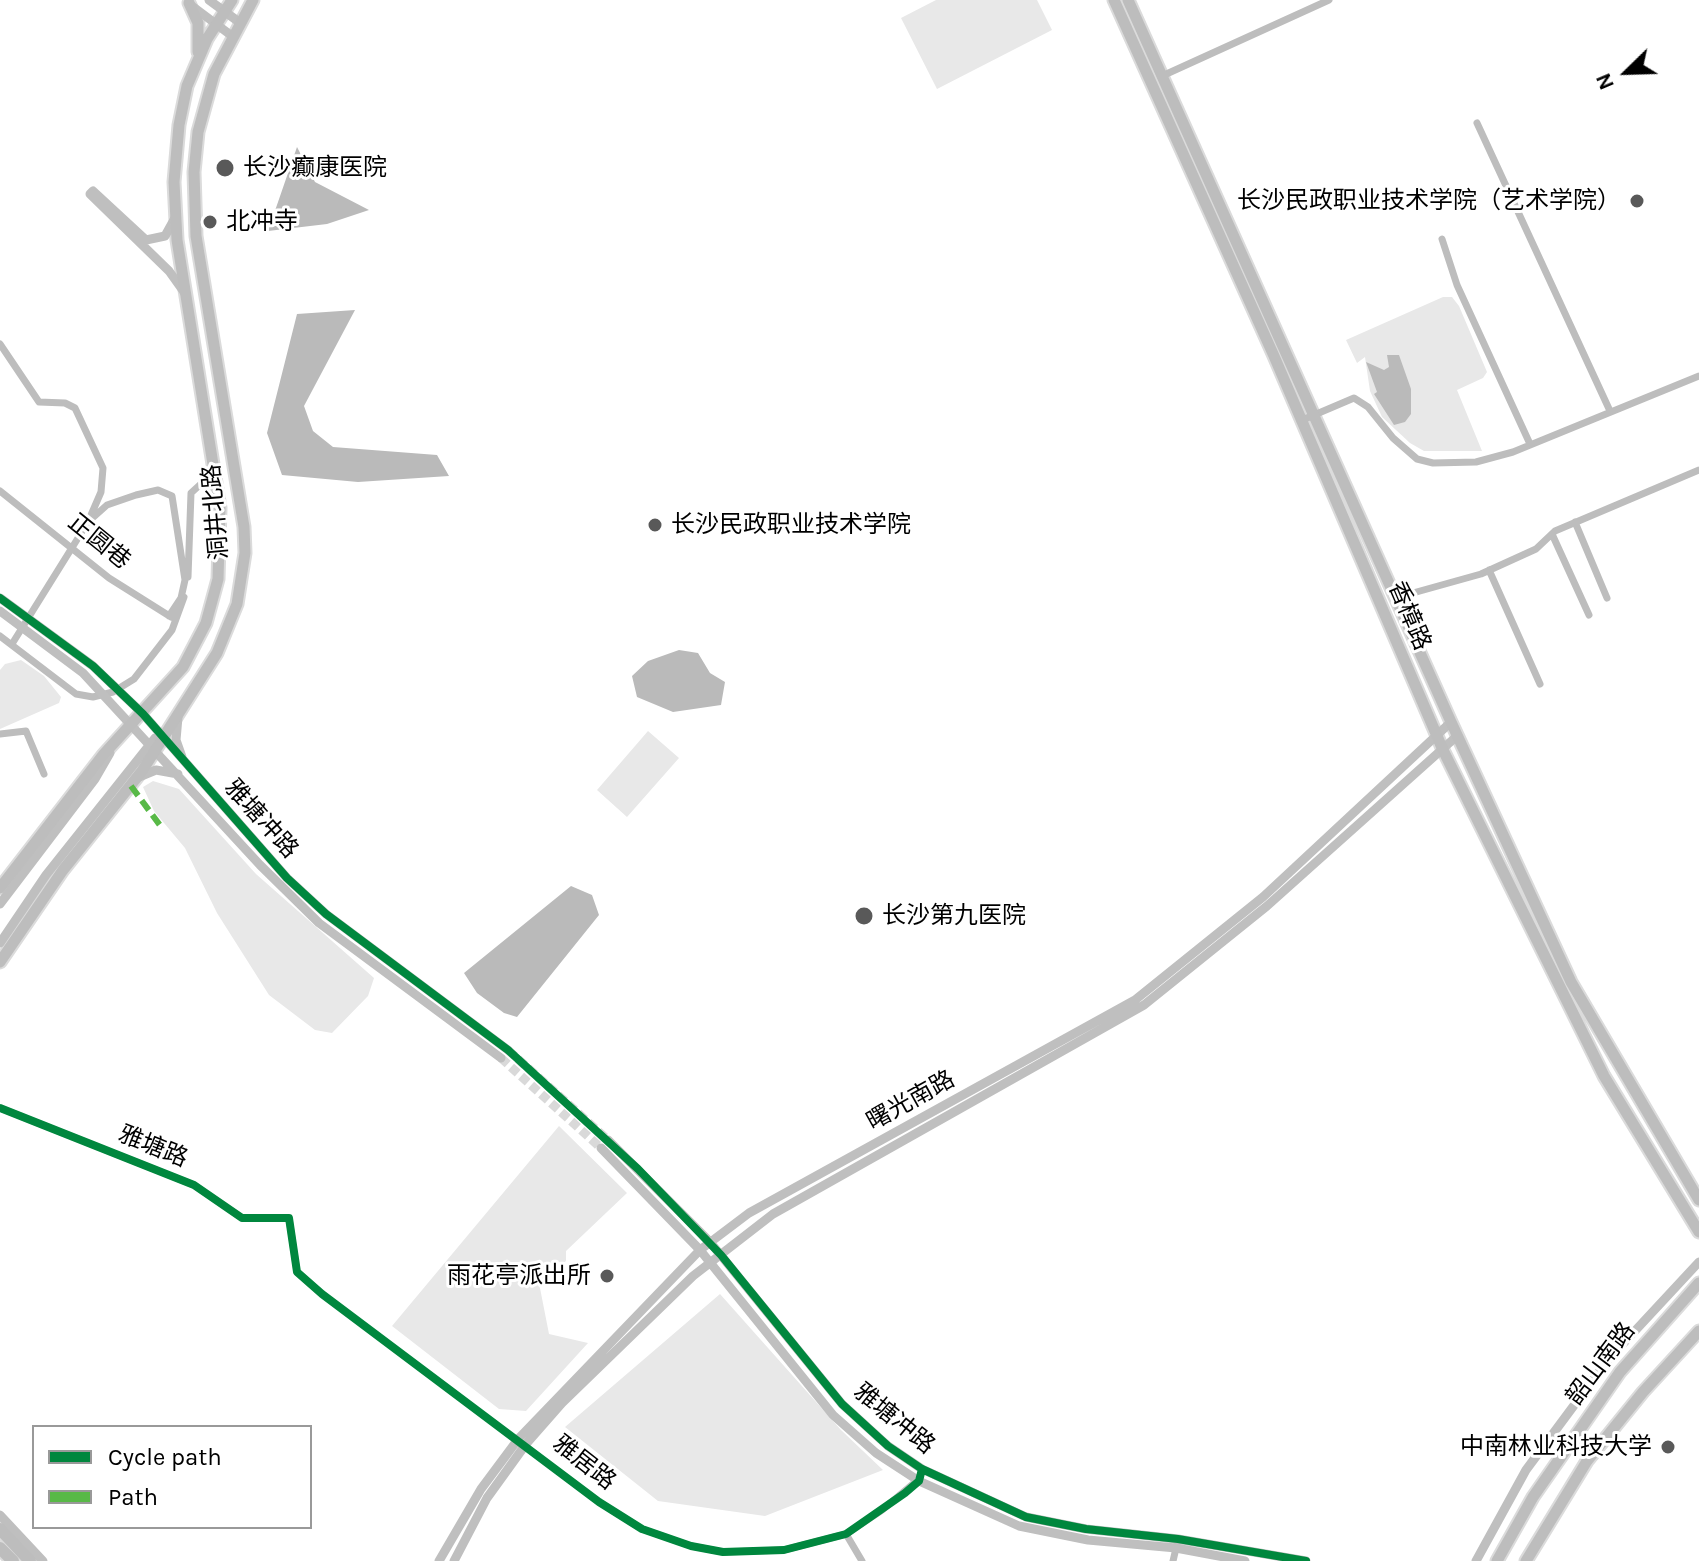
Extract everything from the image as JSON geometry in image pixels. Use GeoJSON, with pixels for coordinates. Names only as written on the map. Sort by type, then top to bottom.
{"type":"FeatureCollection","features":[{"type":"Feature","properties":{"kind":"highway"},"geometry":{"type":"LineString","coordinates":[[0,1529],[30,1561]]}},
{"type":"Feature","properties":{"kind":"highway"},"geometry":{"type":"LineString","coordinates":[[0,1548],[13,1561]]}},
{"type":"Feature","properties":{"kind":"main road","name":"洞井北路"},"geometry":{"type":"LineString","coordinates":[[0,888],[117,740],[143,714],[195,648],[213,598],[222,538],[215,471],[175,218],[179,125],[196,63],[232,0]]}},
{"type":"Feature","properties":{"kind":"main road","name":"洞井北路"},"geometry":{"type":"LineString","coordinates":[[0,962],[63,870],[134,782],[227,634],[237,604],[245,553],[241,500],[194,213],[198,132],[214,74],[253,0]]}},
{"type":"Feature","properties":{"kind":"main road","name":"香樟路"},"geometry":{"type":"LineString","coordinates":[[1114,0],[1443,750],[1604,1076],[1699,1232]]}},
{"type":"Feature","properties":{"kind":"main road","name":"香樟路"},"geometry":{"type":"LineString","coordinates":[[1128,0],[1457,736],[1571,982],[1699,1200]]}},
{"type":"Feature","properties":{"kind":"main road"},"geometry":{"type":"LineString","coordinates":[[188,1],[200,19],[196,63]]}},
{"type":"Feature","properties":{"kind":"main road","name":"韶山南路"},"geometry":{"type":"LineString","coordinates":[[1497,1561],[1533,1497],[1620,1372],[1699,1283]]}},
{"type":"Feature","properties":{"kind":"main road","name":"韶山南路"},"geometry":{"type":"LineString","coordinates":[[1526,1561],[1587,1461],[1643,1392],[1699,1331]]}},
{"type":"Feature","properties":{"kind":"street"},"geometry":{"type":"LineString","coordinates":[[232,36],[216,24],[200,19],[210,0],[239,22]]}},
{"type":"Feature","properties":{"kind":"street"},"geometry":{"type":"LineString","coordinates":[[1162,76],[1329,0]]}},
{"type":"Feature","properties":{"kind":"street"},"geometry":{"type":"LineString","coordinates":[[1477,123],[1610,411]]}},
{"type":"Feature","properties":{"kind":"street"},"geometry":{"type":"LineString","coordinates":[[175,218],[165,236],[146,240],[93,191],[90,194],[169,271],[189,304]]}},
{"type":"Feature","properties":{"kind":"street"},"geometry":{"type":"LineString","coordinates":[[1442,239],[1457,285],[1530,444]]}},
{"type":"Feature","properties":{"kind":"street"},"geometry":{"type":"LineString","coordinates":[[0,344],[39,402],[65,403],[75,408],[103,468],[101,492],[88,522],[12,644]]}},
{"type":"Feature","properties":{"kind":"street"},"geometry":{"type":"LineString","coordinates":[[1300,421],[1354,398],[1361,400],[1406,451],[1417,459],[1433,463],[1492,459],[1699,376]]}},
{"type":"Feature","properties":{"kind":"street"},"geometry":{"type":"LineString","coordinates":[[1395,598],[1489,570],[1536,549],[1552,534],[1575,522],[1699,470]]}},
{"type":"Feature","properties":{"kind":"street"},"geometry":{"type":"LineString","coordinates":[[0,636],[76,694],[104,694],[134,679],[156,654],[188,582],[191,493],[215,471]]}},
{"type":"Feature","properties":{"kind":"street"},"geometry":{"type":"LineString","coordinates":[[88,522],[107,505],[136,495],[158,490],[172,496],[185,580],[173,618]]}},
{"type":"Feature","properties":{"kind":"street","name":"正圆巷"},"geometry":{"type":"LineString","coordinates":[[0,491],[109,578],[173,618]]}},
{"type":"Feature","properties":{"kind":"street"},"geometry":{"type":"LineString","coordinates":[[1575,522],[1607,598]]}},
{"type":"Feature","properties":{"kind":"street"},"geometry":{"type":"LineString","coordinates":[[1552,534],[1589,615]]}},
{"type":"Feature","properties":{"kind":"street"},"geometry":{"type":"LineString","coordinates":[[1489,570],[1540,684]]}},
{"type":"Feature","properties":{"kind":"street","name":"雅塘冲路"},"geometry":{"type":"LineString","coordinates":[[0,598],[29,617],[143,714],[157,741],[180,775],[260,865],[319,923],[505,1054],[326,914],[287,878],[187,766],[157,741],[133,724],[104,694],[0,611]]}},
{"type":"Feature","properties":{"kind":"street"},"geometry":{"type":"LineString","coordinates":[[179,713],[176,740],[187,766]]}},
{"type":"Feature","properties":{"kind":"street","name":"曙光南路"},"geometry":{"type":"LineString","coordinates":[[439,1559],[481,1489],[700,1250],[749,1213],[1135,1000],[1263,897],[1451,722]]}},
{"type":"Feature","properties":{"kind":"street"},"geometry":{"type":"LineString","coordinates":[[0,734],[26,731],[44,774]]}},
{"type":"Feature","properties":{"kind":"street","name":"曙光南路"},"geometry":{"type":"LineString","coordinates":[[454,1561],[476,1517],[522,1441],[710,1263],[773,1214],[1144,1005],[1267,906],[1457,736]]}},
{"type":"Feature","properties":{"kind":"street"},"geometry":{"type":"LineString","coordinates":[[0,904],[95,779],[117,740]]}},
{"type":"Feature","properties":{"kind":"street"},"geometry":{"type":"LineString","coordinates":[[0,943],[46,875],[157,741]]}},
{"type":"Feature","properties":{"kind":"street"},"geometry":{"type":"LineString","coordinates":[[134,782],[156,770],[180,775]]}},
{"type":"Feature","properties":{"kind":"street","name":"雅塘路"},"geometry":{"type":"LineString","coordinates":[[0,1108],[194,1185],[242,1218],[289,1218]]}},
{"type":"Feature","properties":{"kind":"street","name":"雅塘冲路"},"geometry":{"type":"LineString","coordinates":[[1245,1561],[1177,1544],[1088,1540],[1019,1526],[919,1481],[876,1453],[833,1415],[700,1250],[604,1144],[710,1242],[842,1404],[888,1446],[922,1469],[1026,1517],[1177,1544],[1306,1561]]}},
{"type":"Feature","properties":{"kind":"street","name":"雅居路"},"geometry":{"type":"LineString","coordinates":[[289,1218],[297,1272],[642,1529],[691,1546],[723,1552],[784,1550],[846,1534],[919,1481]]}},
{"type":"Feature","properties":{"kind":"street"},"geometry":{"type":"LineString","coordinates":[[1476,1561],[1502,1508],[1526,1470],[1607,1361],[1699,1262]]}},
{"type":"Feature","properties":{"kind":"street"},"geometry":{"type":"LineString","coordinates":[[919,1481],[922,1469]]}},
{"type":"Feature","properties":{"kind":"street"},"geometry":{"type":"LineString","coordinates":[[0,1515],[43,1561]]}},
{"type":"Feature","properties":{"kind":"street"},"geometry":{"type":"LineString","coordinates":[[846,1534],[862,1561]]}},
{"type":"Feature","properties":{"kind":"street"},"geometry":{"type":"LineString","coordinates":[[1173,1561],[1177,1544]]}},
{"type":"Feature","properties":{"kind":"shaded area"},"geometry":{"type":"Polygon","coordinates":[[[936,0],[1037,0],[1052,30],[937,89],[901,18],[936,0]]]}},
{"type":"Feature","properties":{"kind":"shaded area"},"geometry":{"type":"Polygon","coordinates":[[[297,147],[315,182],[369,210],[327,224],[268,231],[297,147]]]}},
{"type":"Feature","properties":{"kind":"shaded area"},"geometry":{"type":"Polygon","coordinates":[[[1443,297],[1452,297],[1459,306],[1487,372],[1483,378],[1457,390],[1482,451],[1424,451],[1410,443],[1382,417],[1370,391],[1365,357],[1357,363],[1346,340],[1443,297]]]}},
{"type":"Feature","properties":{"kind":"shaded area"},"geometry":{"type":"Polygon","coordinates":[[[355,310],[304,406],[313,431],[333,447],[437,455],[449,476],[358,482],[282,475],[267,433],[297,314],[355,310]]]}},
{"type":"Feature","properties":{"kind":"shaded area"},"geometry":{"type":"Polygon","coordinates":[[[1387,355],[1399,355],[1411,389],[1411,414],[1405,422],[1394,425],[1374,394],[1377,392],[1366,362],[1384,370],[1389,367],[1387,355]]]}},
{"type":"Feature","properties":{"kind":"shaded area"},"geometry":{"type":"Polygon","coordinates":[[[679,650],[698,653],[710,673],[725,682],[721,705],[673,712],[637,697],[632,676],[648,661],[679,650]]]}},
{"type":"Feature","properties":{"kind":"shaded area"},"geometry":{"type":"Polygon","coordinates":[[[21,660],[44,676],[61,697],[59,703],[0,729],[0,670],[5,664],[21,660]]]}},
{"type":"Feature","properties":{"kind":"shaded area"},"geometry":{"type":"Polygon","coordinates":[[[648,731],[679,758],[627,817],[597,790],[648,731]]]}},
{"type":"Feature","properties":{"kind":"shaded area"},"geometry":{"type":"Polygon","coordinates":[[[153,781],[179,789],[256,874],[374,978],[368,996],[332,1033],[315,1030],[269,995],[217,913],[185,848],[154,811],[143,787],[153,781]]]}},
{"type":"Feature","properties":{"kind":"shaded area"},"geometry":{"type":"Polygon","coordinates":[[[571,886],[592,895],[599,915],[517,1017],[504,1013],[477,993],[464,973],[571,886]]]}},
{"type":"Feature","properties":{"kind":"shaded area"},"geometry":{"type":"Polygon","coordinates":[[[559,1126],[627,1193],[566,1251],[566,1261],[539,1283],[549,1334],[588,1343],[526,1411],[499,1409],[392,1326],[559,1126]]]}},
{"type":"Feature","properties":{"kind":"shaded area"},"geometry":{"type":"Polygon","coordinates":[[[720,1294],[841,1430],[883,1470],[765,1516],[658,1501],[565,1427],[720,1294]]]}},
{"type":"Feature","properties":{"kind":"tunnel"},"geometry":{"type":"LineString","coordinates":[[508,1050],[608,1140]]}},
{"type":"Feature","properties":{"kind":"tunnel"},"geometry":{"type":"LineString","coordinates":[[501,1058],[601,1148]]}},
{"type":"Feature","properties":{"kind":"marked path"},"geometry":{"type":"LineString","coordinates":[[131,786],[162,828]]}},
{"type":"Feature","properties":{"kind":"cycle path"},"geometry":{"type":"LineString","coordinates":[[0,598],[93,666],[143,714],[287,878],[326,914],[508,1050],[638,1169],[721,1255],[842,1404],[888,1446],[922,1469],[1026,1517],[1086,1529],[1178,1539],[1306,1561]]}},
{"type":"Feature","properties":{"kind":"cycle path"},"geometry":{"type":"LineString","coordinates":[[0,1108],[194,1185],[242,1218],[289,1218],[297,1272],[599,1502],[642,1529],[691,1546],[723,1552],[784,1550],[846,1534],[905,1493],[919,1481],[922,1469]]}},
{"type":"Feature","properties":{"kind":"place","name":"长沙癫康医院"},"geometry":{"type":"Point","coordinates":[225,168]}},
{"type":"Feature","properties":{"kind":"place","name":"长沙民政职业技术学院（艺术学院）"},"geometry":{"type":"Point","coordinates":[1637,201]}},
{"type":"Feature","properties":{"kind":"place","name":"北冲寺"},"geometry":{"type":"Point","coordinates":[210,222]}},
{"type":"Feature","properties":{"kind":"place","name":"长沙民政职业技术学院"},"geometry":{"type":"Point","coordinates":[655,525]}},
{"type":"Feature","properties":{"kind":"place","name":"长沙第九医院"},"geometry":{"type":"Point","coordinates":[864,916]}},
{"type":"Feature","properties":{"kind":"place","name":"雨花亭派出所"},"geometry":{"type":"Point","coordinates":[607,1276]}},
{"type":"Feature","properties":{"kind":"place","name":"中南林业科技大学"},"geometry":{"type":"Point","coordinates":[1668,1447]}}]}
